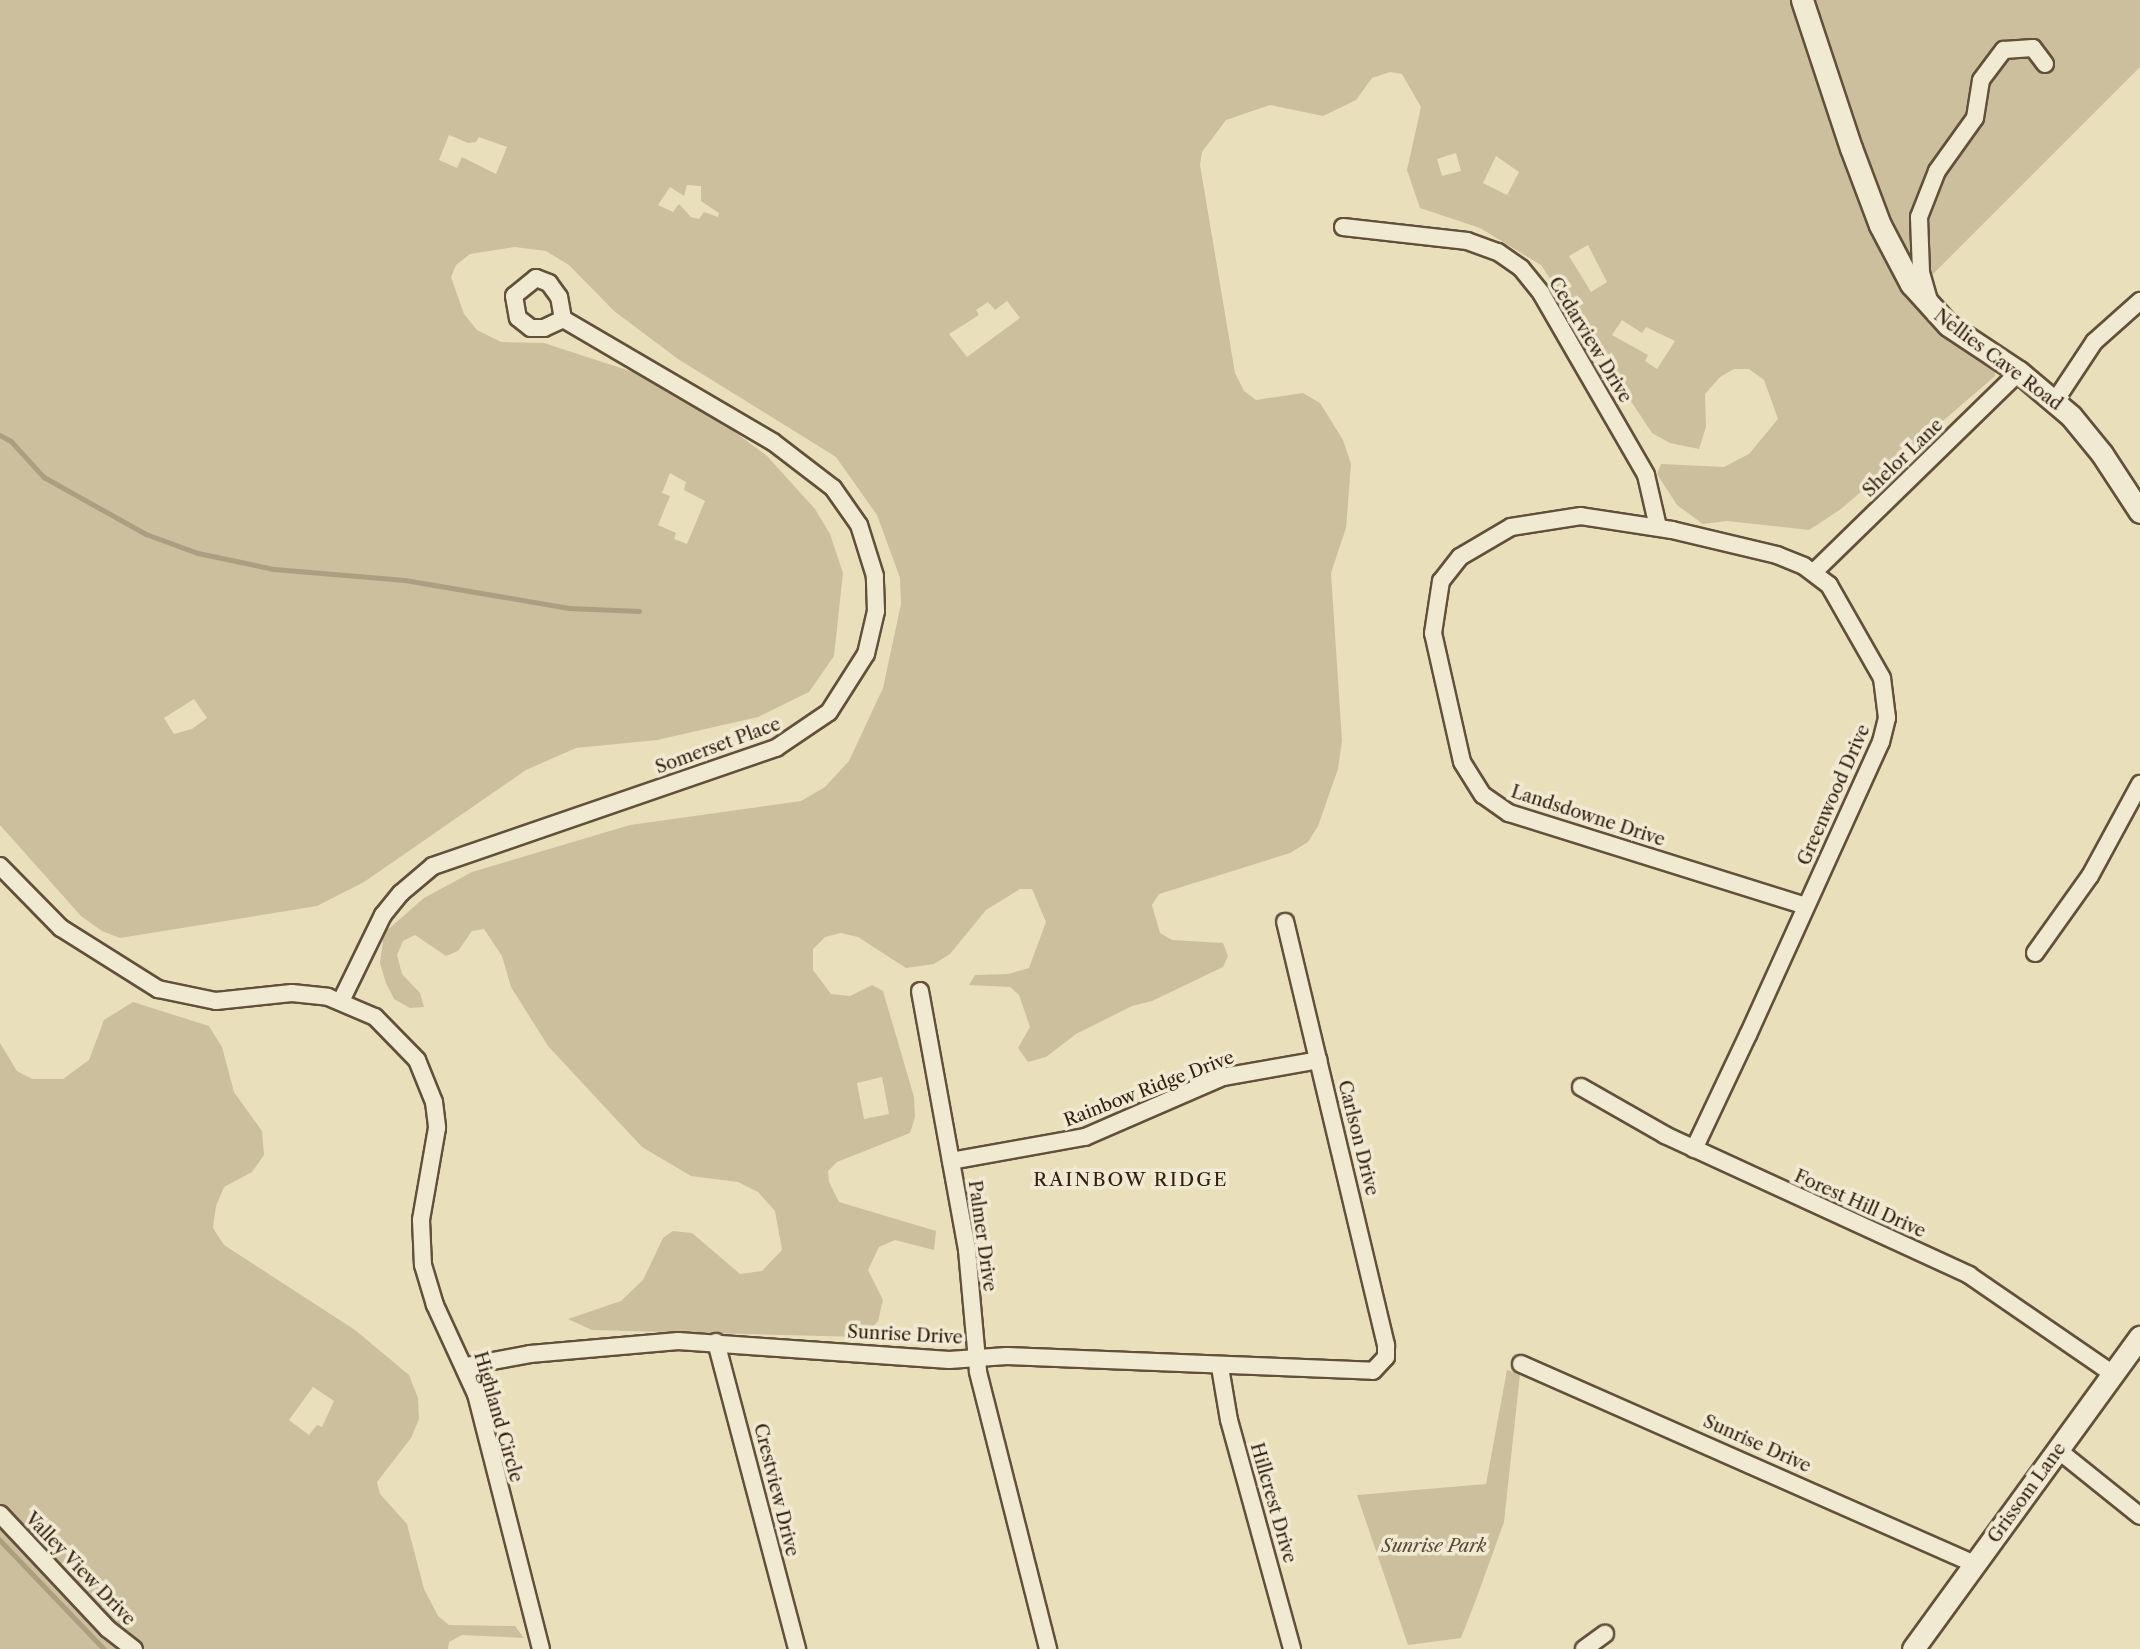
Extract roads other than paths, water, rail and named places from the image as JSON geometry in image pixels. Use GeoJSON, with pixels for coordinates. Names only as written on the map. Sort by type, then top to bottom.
{"type":"FeatureCollection","features":[{"type":"Feature","properties":{"kind":"street","name":"Nellies Cave Road"},"geometry":{"type":"LineString","coordinates":[[1802,0],[1851,148],[1880,225],[1911,284],[1932,310],[1961,335],[2019,372],[2055,401],[2102,454],[2140,512]]}},
{"type":"Feature","properties":{"kind":"street"},"geometry":{"type":"LineString","coordinates":[[1932,310],[1921,272],[1919,217],[1937,171],[1975,118],[1981,80],[2004,50],[2033,48],[2045,64]]}},
{"type":"Feature","properties":{"kind":"street","name":"Cedarview Drive"},"geometry":{"type":"LineString","coordinates":[[1343,227],[1467,241],[1498,252],[1521,268],[1541,293],[1646,475],[1658,527]]}},
{"type":"Feature","properties":{"kind":"street"},"geometry":{"type":"LineString","coordinates":[[2055,401],[2094,342],[2140,301]]}},
{"type":"Feature","properties":{"kind":"street","name":"Somerset Place"},"geometry":{"type":"LineString","coordinates":[[341,1001],[383,915],[401,893],[433,866],[776,748],[829,712],[866,654],[876,611],[875,576],[859,525],[833,488],[773,442],[563,319]]}},
{"type":"Feature","properties":{"kind":"street","name":"Shelor Lane"},"geometry":{"type":"LineString","coordinates":[[1814,572],[2019,372]]}},
{"type":"Feature","properties":{"kind":"street","name":"Landsdowne Drive"},"geometry":{"type":"LineString","coordinates":[[1658,527],[1603,516],[1532,521],[1493,535],[1448,570],[1436,595],[1433,633],[1462,762],[1483,795],[1509,813],[1806,906]]}},
{"type":"Feature","properties":{"kind":"street","name":"Greenwood Drive"},"geometry":{"type":"LineString","coordinates":[[1658,527],[1777,555],[1814,572],[1840,598],[1878,668],[1887,718],[1881,742],[1693,1149]]}},
{"type":"Feature","properties":{"kind":"street"},"geometry":{"type":"LineString","coordinates":[[2035,953],[2090,876],[2140,784]]}},
{"type":"Feature","properties":{"kind":"street","name":"Highland Circle"},"geometry":{"type":"LineString","coordinates":[[0,866],[61,928],[158,989],[216,1001],[292,993],[341,1001],[375,1017],[400,1038],[430,1088],[437,1142],[421,1220],[422,1265],[435,1305],[466,1366],[541,1649]]}},
{"type":"Feature","properties":{"kind":"street","name":"Carlson Drive"},"geometry":{"type":"LineString","coordinates":[[1285,922],[1386,1345],[1383,1363]]}},
{"type":"Feature","properties":{"kind":"street","name":"Palmer Drive"},"geometry":{"type":"LineString","coordinates":[[920,991],[970,1272],[976,1357],[1048,1649]]}},
{"type":"Feature","properties":{"kind":"street","name":"Rainbow Ridge Drive"},"geometry":{"type":"LineString","coordinates":[[951,1161],[1085,1137],[1223,1077],[1319,1060]]}},
{"type":"Feature","properties":{"kind":"street","name":"Forest Hill Drive"},"geometry":{"type":"LineString","coordinates":[[1581,1087],[1693,1149],[1969,1275],[2113,1374]]}},
{"type":"Feature","properties":{"kind":"street","name":"Grissom Lane"},"geometry":{"type":"LineString","coordinates":[[1913,1649],[2140,1337]]}},
{"type":"Feature","properties":{"kind":"street","name":"Sunrise Drive"},"geometry":{"type":"LineString","coordinates":[[466,1366],[509,1357],[655,1342],[716,1342],[941,1359],[976,1357],[1364,1373],[1383,1363]]}},
{"type":"Feature","properties":{"kind":"street","name":"Crestview Drive"},"geometry":{"type":"LineString","coordinates":[[716,1342],[797,1649]]}},
{"type":"Feature","properties":{"kind":"street","name":"Sunrise Drive"},"geometry":{"type":"LineString","coordinates":[[1521,1364],[1975,1564]]}},
{"type":"Feature","properties":{"kind":"street","name":"Hillcrest Drive"},"geometry":{"type":"LineString","coordinates":[[1220,1367],[1229,1420],[1292,1649]]}},
{"type":"Feature","properties":{"kind":"street"},"geometry":{"type":"LineString","coordinates":[[2058,1450],[2140,1516]]}},
{"type":"Feature","properties":{"kind":"street","name":"Valley View Drive"},"geometry":{"type":"LineString","coordinates":[[0,1514],[108,1629],[134,1649]]}},
{"type":"Feature","properties":{"kind":"street"},"geometry":{"type":"LineString","coordinates":[[1584,1649],[1605,1634]]}},
{"type":"Feature","properties":{"kind":"waterway"},"geometry":{"type":"LineString","coordinates":[[0,435],[11,441],[44,477],[146,534],[198,553],[274,569],[405,580],[569,608],[639,611]]}},
{"type":"Feature","properties":{"kind":"waterway"},"geometry":{"type":"LineString","coordinates":[[0,1540],[104,1649]]}},
{"type":"Feature","properties":{"kind":"district","name":"RAINBOW RIDGE"},"geometry":{"type":"Point","coordinates":[1131,1180]}},
{"type":"Feature","properties":{"kind":"park label","name":"Sunrise Park"},"geometry":{"type":"Point","coordinates":[1434,1546]}}]}
